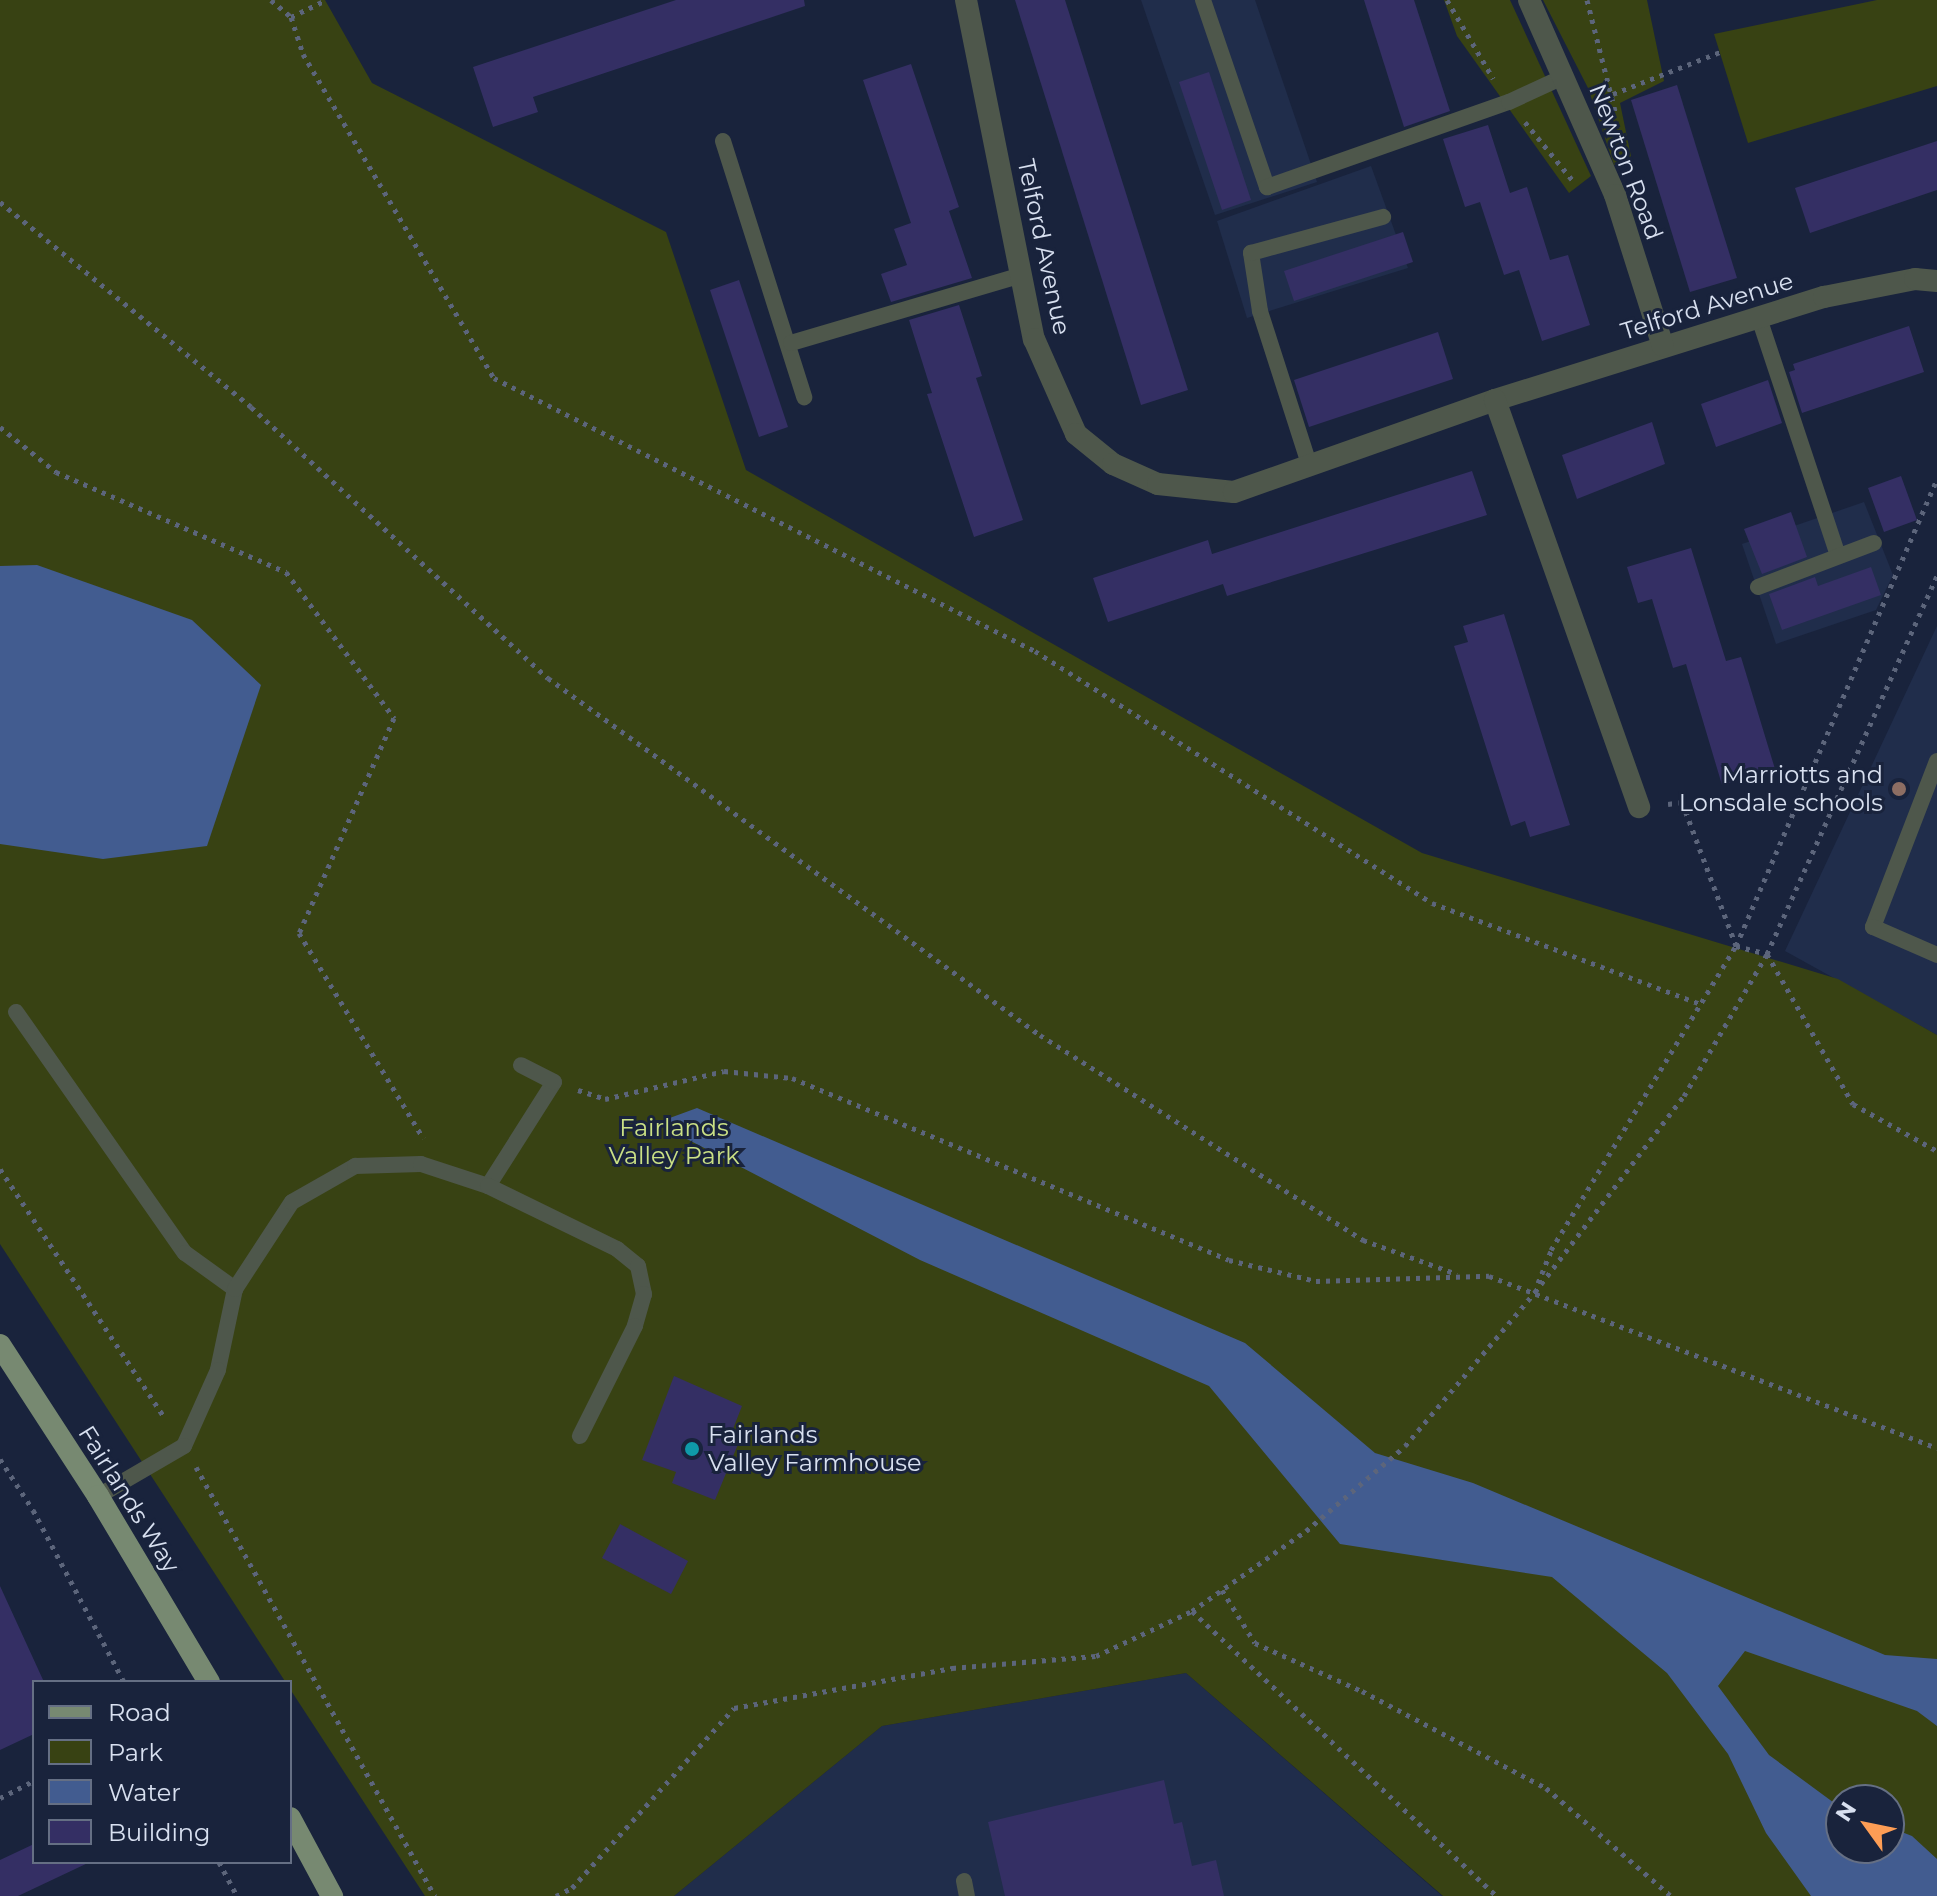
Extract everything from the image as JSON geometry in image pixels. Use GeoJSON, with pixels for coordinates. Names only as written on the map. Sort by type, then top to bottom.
{"type":"FeatureCollection","features":[{"type":"Feature","properties":{"kind":"main road","name":"Fairlands Way"},"geometry":{"type":"LineString","coordinates":[[0,1345],[98,1496],[208,1680]]}},
{"type":"Feature","properties":{"kind":"main road"},"geometry":{"type":"LineString","coordinates":[[292,1822],[332,1896]]}},
{"type":"Feature","properties":{"kind":"street","name":"Telford Avenue"},"geometry":{"type":"LineString","coordinates":[[966,0],[1034,339],[1076,434],[1113,464],[1158,484],[1234,492],[1495,400],[1824,297],[1915,279],[1937,281]]}},
{"type":"Feature","properties":{"kind":"street","name":"Newton Road"},"geometry":{"type":"LineString","coordinates":[[1529,0],[1615,195],[1663,346]]}},
{"type":"Feature","properties":{"kind":"street"},"geometry":{"type":"LineString","coordinates":[[1495,400],[1639,807]]}},
{"type":"Feature","properties":{"kind":"lane"},"geometry":{"type":"LineString","coordinates":[[1203,0],[1267,187],[1509,102],[1565,76]]}},
{"type":"Feature","properties":{"kind":"lane"},"geometry":{"type":"LineString","coordinates":[[723,141],[791,343],[804,397]]}},
{"type":"Feature","properties":{"kind":"lane"},"geometry":{"type":"LineString","coordinates":[[1310,467],[1260,311],[1251,253],[1383,217]]}},
{"type":"Feature","properties":{"kind":"lane"},"geometry":{"type":"LineString","coordinates":[[791,343],[1022,275]]}},
{"type":"Feature","properties":{"kind":"lane"},"geometry":{"type":"LineString","coordinates":[[1759,318],[1838,556]]}},
{"type":"Feature","properties":{"kind":"lane"},"geometry":{"type":"LineString","coordinates":[[1758,587],[1874,543]]}},
{"type":"Feature","properties":{"kind":"lane"},"geometry":{"type":"LineString","coordinates":[[1937,761],[1873,927],[1937,955]]}},
{"type":"Feature","properties":{"kind":"lane"},"geometry":{"type":"LineString","coordinates":[[16,1012],[185,1253],[235,1289]]}},
{"type":"Feature","properties":{"kind":"lane"},"geometry":{"type":"LineString","coordinates":[[488,1186],[554,1082],[521,1065]]}},
{"type":"Feature","properties":{"kind":"lane"},"geometry":{"type":"LineString","coordinates":[[98,1496],[184,1446],[218,1370],[235,1289],[292,1202],[355,1166],[421,1164],[488,1186],[617,1249],[638,1266],[644,1294],[635,1326],[580,1436]]}},
{"type":"Feature","properties":{"kind":"path"},"geometry":{"type":"LineString","coordinates":[[271,0],[291,17],[303,54],[494,378],[1035,651],[1432,903],[1701,1004]]}},
{"type":"Feature","properties":{"kind":"path"},"geometry":{"type":"LineString","coordinates":[[291,17],[326,0]]}},
{"type":"Feature","properties":{"kind":"path"},"geometry":{"type":"LineString","coordinates":[[1587,0],[1613,94],[1617,121]]}},
{"type":"Feature","properties":{"kind":"path"},"geometry":{"type":"LineString","coordinates":[[1613,94],[1720,52]]}},
{"type":"Feature","properties":{"kind":"path"},"geometry":{"type":"LineString","coordinates":[[0,202],[251,407],[548,678],[1040,1035],[1363,1240],[1457,1274]]}},
{"type":"Feature","properties":{"kind":"path"},"geometry":{"type":"LineString","coordinates":[[0,427],[56,472],[286,572],[394,718],[299,933],[444,1172]]}},
{"type":"Feature","properties":{"kind":"path"},"geometry":{"type":"LineString","coordinates":[[1535,1292],[1551,1250],[1736,946],[1937,479]]}},
{"type":"Feature","properties":{"kind":"path"},"geometry":{"type":"LineString","coordinates":[[556,1896],[572,1888],[734,1708],[952,1668],[1096,1656],[1192,1611],[1306,1531],[1405,1446],[1535,1292],[1684,1096],[1767,954],[1937,575]]}},
{"type":"Feature","properties":{"kind":"path"},"geometry":{"type":"LineString","coordinates":[[1639,807],[1682,802],[1736,946]]}},
{"type":"Feature","properties":{"kind":"path"},"geometry":{"type":"LineString","coordinates":[[1736,946],[1767,954],[1853,1104],[1937,1151]]}},
{"type":"Feature","properties":{"kind":"path"},"geometry":{"type":"LineString","coordinates":[[554,1082],[605,1099],[724,1071],[792,1078],[1229,1260],[1316,1281],[1457,1274],[1489,1276],[1937,1448]]}},
{"type":"Feature","properties":{"kind":"path"},"geometry":{"type":"LineString","coordinates":[[0,1169],[184,1446],[435,1896]]}},
{"type":"Feature","properties":{"kind":"path"},"geometry":{"type":"LineString","coordinates":[[0,1459],[33,1510],[123,1680]]}},
{"type":"Feature","properties":{"kind":"path"},"geometry":{"type":"LineString","coordinates":[[1222,1590],[1255,1643],[1362,1691],[1546,1788],[1671,1896]]}},
{"type":"Feature","properties":{"kind":"path"},"geometry":{"type":"LineString","coordinates":[[1192,1611],[1497,1896]]}},
{"type":"Feature","properties":{"kind":"path"},"geometry":{"type":"LineString","coordinates":[[0,1798],[32,1782]]}},
{"type":"Feature","properties":{"kind":"path"},"geometry":{"type":"LineString","coordinates":[[220,1864],[237,1896]]}},
{"type":"Feature","properties":{"kind":"shaded area"},"geometry":{"type":"Polygon","coordinates":[[[1141,0],[1255,0],[1317,182],[1215,215],[1141,0]]]}},
{"type":"Feature","properties":{"kind":"shaded area"},"geometry":{"type":"Polygon","coordinates":[[[1371,166],[1408,268],[1247,318],[1217,221],[1371,166]]]}},
{"type":"Feature","properties":{"kind":"shaded area"},"geometry":{"type":"Polygon","coordinates":[[[1864,502],[1893,575],[1876,610],[1776,644],[1742,544],[1864,502]]]}},
{"type":"Feature","properties":{"kind":"shaded area","name":"Marriotts and Lonsdale schools"},"geometry":{"type":"Polygon","coordinates":[[[1937,626],[1937,1035],[1785,951],[1937,626]]]}},
{"type":"Feature","properties":{"kind":"shaded area"},"geometry":{"type":"Polygon","coordinates":[[[1186,1673],[1442,1896],[674,1896],[882,1726],[1186,1673]]]}},
{"type":"Feature","properties":{"kind":"green space","name":"Fairlands Valley Park"},"geometry":{"type":"Polygon","coordinates":[[[0,0],[325,0],[372,83],[666,232],[746,470],[1422,853],[1838,979],[1937,1035],[1937,1896],[1443,1896],[1186,1673],[882,1726],[674,1896],[425,1896],[292,1692],[292,1680],[284,1680],[0,1244],[0,0]]]}},
{"type":"Feature","properties":{"kind":"green space"},"geometry":{"type":"Polygon","coordinates":[[[1444,0],[1510,0],[1591,176],[1569,193],[1457,36],[1444,0]]]}},
{"type":"Feature","properties":{"kind":"green space"},"geometry":{"type":"Polygon","coordinates":[[[1543,0],[1647,0],[1664,81],[1620,103],[1632,161],[1614,165],[1588,88],[1543,0]]]}},
{"type":"Feature","properties":{"kind":"green space"},"geometry":{"type":"Polygon","coordinates":[[[1877,0],[1937,0],[1937,86],[1748,143],[1714,34],[1877,0]]]}},
{"type":"Feature","properties":{"kind":"water"},"geometry":{"type":"Polygon","coordinates":[[[37,565],[192,620],[261,685],[207,846],[103,859],[0,844],[0,566],[37,565]]]}},
{"type":"Feature","properties":{"kind":"water"},"geometry":{"type":"Polygon","coordinates":[[[697,1108],[1245,1343],[1375,1453],[1473,1483],[1885,1655],[1937,1659],[1937,1726],[1917,1711],[1745,1651],[1718,1686],[1769,1755],[1825,1796],[1825,1864],[1905,1864],[1905,1833],[1937,1859],[1937,1896],[1811,1896],[1766,1833],[1728,1754],[1667,1673],[1552,1577],[1340,1544],[1209,1386],[920,1260],[656,1123],[697,1108]]]}},
{"type":"Feature","properties":{"kind":"building"},"geometry":{"type":"Polygon","coordinates":[[[676,0],[804,0],[805,6],[533,97],[538,112],[493,127],[473,67],[676,0]]]}},
{"type":"Feature","properties":{"kind":"building"},"geometry":{"type":"Polygon","coordinates":[[[1015,0],[1065,0],[1188,390],[1141,405],[1015,0]]]}},
{"type":"Feature","properties":{"kind":"building"},"geometry":{"type":"Polygon","coordinates":[[[1364,0],[1414,0],[1450,111],[1404,127],[1364,0]]]}},
{"type":"Feature","properties":{"kind":"building"},"geometry":{"type":"Polygon","coordinates":[[[911,64],[959,207],[949,211],[972,278],[891,302],[881,274],[907,265],[894,229],[911,223],[863,80],[911,64]]]}},
{"type":"Feature","properties":{"kind":"building"},"geometry":{"type":"Polygon","coordinates":[[[1209,72],[1251,200],[1222,210],[1179,82],[1209,72]]]}},
{"type":"Feature","properties":{"kind":"building"},"geometry":{"type":"Polygon","coordinates":[[[1677,85],[1737,278],[1690,292],[1631,100],[1677,85]]]}},
{"type":"Feature","properties":{"kind":"building"},"geometry":{"type":"Polygon","coordinates":[[[1488,125],[1510,193],[1527,187],[1550,260],[1568,255],[1590,325],[1542,341],[1519,270],[1504,275],[1480,202],[1465,207],[1443,139],[1488,125]]]}},
{"type":"Feature","properties":{"kind":"building"},"geometry":{"type":"Polygon","coordinates":[[[1937,141],[1937,190],[1810,233],[1795,188],[1937,141]]]}},
{"type":"Feature","properties":{"kind":"building"},"geometry":{"type":"Polygon","coordinates":[[[1403,232],[1413,262],[1294,301],[1284,271],[1403,232]]]}},
{"type":"Feature","properties":{"kind":"building"},"geometry":{"type":"Polygon","coordinates":[[[739,280],[788,427],[759,437],[710,290],[739,280]]]}},
{"type":"Feature","properties":{"kind":"building"},"geometry":{"type":"Polygon","coordinates":[[[959,305],[982,376],[976,378],[1023,520],[974,537],[927,394],[932,393],[909,320],[959,305]]]}},
{"type":"Feature","properties":{"kind":"building"},"geometry":{"type":"Polygon","coordinates":[[[1909,326],[1924,372],[1802,413],[1789,372],[1795,370],[1793,364],[1909,326]]]}},
{"type":"Feature","properties":{"kind":"building"},"geometry":{"type":"Polygon","coordinates":[[[1438,332],[1453,379],[1309,427],[1294,380],[1438,332]]]}},
{"type":"Feature","properties":{"kind":"building"},"geometry":{"type":"Polygon","coordinates":[[[1768,380],[1782,423],[1716,447],[1701,404],[1768,380]]]}},
{"type":"Feature","properties":{"kind":"building"},"geometry":{"type":"Polygon","coordinates":[[[1652,422],[1665,464],[1577,499],[1562,455],[1652,422]]]}},
{"type":"Feature","properties":{"kind":"building"},"geometry":{"type":"Polygon","coordinates":[[[1472,471],[1487,515],[1227,596],[1223,584],[1108,622],[1093,578],[1208,540],[1212,554],[1472,471]]]}},
{"type":"Feature","properties":{"kind":"building"},"geometry":{"type":"Polygon","coordinates":[[[1901,476],[1917,520],[1884,532],[1868,488],[1901,476]]]}},
{"type":"Feature","properties":{"kind":"building"},"geometry":{"type":"Polygon","coordinates":[[[1791,512],[1807,557],[1762,574],[1744,529],[1791,512]]]}},
{"type":"Feature","properties":{"kind":"building"},"geometry":{"type":"Polygon","coordinates":[[[1691,548],[1726,661],[1741,657],[1775,769],[1722,785],[1686,664],[1673,668],[1652,599],[1638,603],[1627,567],[1691,548]]]}},
{"type":"Feature","properties":{"kind":"building"},"geometry":{"type":"Polygon","coordinates":[[[1871,567],[1881,595],[1782,630],[1769,594],[1815,577],[1818,586],[1871,567]]]}},
{"type":"Feature","properties":{"kind":"building"},"geometry":{"type":"Polygon","coordinates":[[[1504,614],[1570,825],[1530,837],[1525,821],[1511,826],[1454,646],[1468,642],[1463,626],[1504,614]]]}},
{"type":"Feature","properties":{"kind":"building","name":"Fairlands Valley Farmhouse"},"geometry":{"type":"Polygon","coordinates":[[[674,1376],[742,1406],[731,1434],[741,1437],[715,1500],[672,1483],[676,1472],[642,1460],[674,1376]]]}},
{"type":"Feature","properties":{"kind":"building"},"geometry":{"type":"Polygon","coordinates":[[[620,1524],[688,1561],[671,1594],[602,1558],[620,1524]]]}},
{"type":"Feature","properties":{"kind":"building"},"geometry":{"type":"Polygon","coordinates":[[[0,1586],[43,1680],[32,1680],[32,1735],[0,1750],[0,1586]]]}},
{"type":"Feature","properties":{"kind":"building"},"geometry":{"type":"Polygon","coordinates":[[[1164,1780],[1174,1824],[1182,1822],[1192,1866],[1216,1860],[1224,1896],[1005,1896],[988,1822],[1164,1780]]]}},
{"type":"Feature","properties":{"kind":"building"},"geometry":{"type":"Polygon","coordinates":[[[32,1845],[32,1864],[86,1864],[18,1896],[0,1896],[0,1860],[32,1845]]]}},
{"type":"Feature","properties":{"kind":"place","name":"Marriotts and Lonsdale schools"},"geometry":{"type":"Point","coordinates":[1899,789]}},
{"type":"Feature","properties":{"kind":"place","name":"Fairlands Valley Farmhouse"},"geometry":{"type":"Point","coordinates":[692,1449]}}]}
